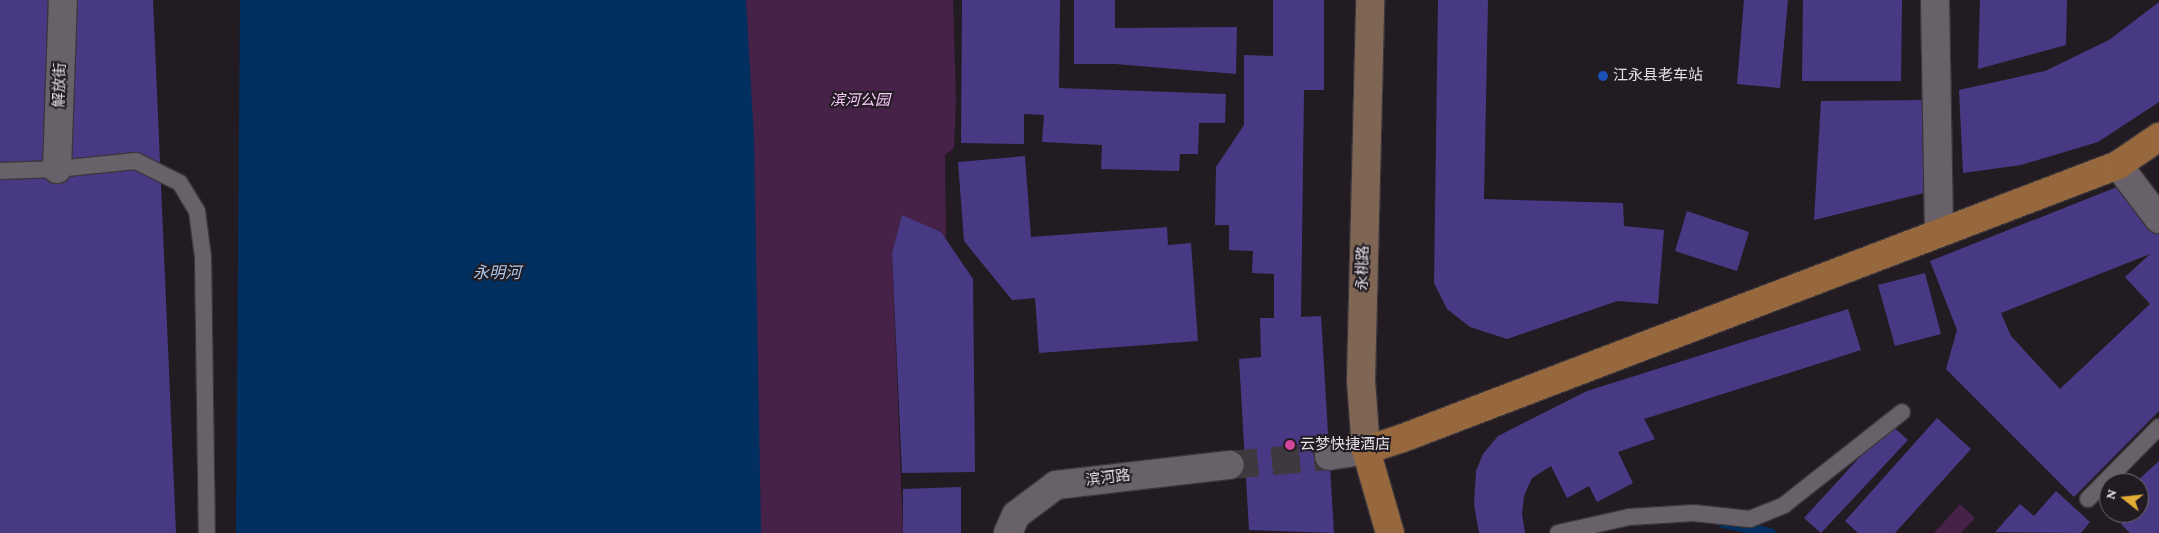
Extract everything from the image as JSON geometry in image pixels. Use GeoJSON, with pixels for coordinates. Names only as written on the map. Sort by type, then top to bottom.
{"type":"FeatureCollection","features":[{"type":"Feature","properties":{"kind":"main road","name":"永桃路"},"geometry":{"type":"LineString","coordinates":[[1370,0],[1361,380],[1366,450],[1390,533]]}},
{"type":"Feature","properties":{"kind":"main road"},"geometry":{"type":"LineString","coordinates":[[1366,450],[1403,438],[1939,231],[2118,165],[2159,137]]}},
{"type":"Feature","properties":{"kind":"street","name":"解放街"},"geometry":{"type":"LineString","coordinates":[[57,169],[63,0]]}},
{"type":"Feature","properties":{"kind":"street"},"geometry":{"type":"LineString","coordinates":[[1935,0],[1939,231]]}},
{"type":"Feature","properties":{"kind":"street"},"geometry":{"type":"LineString","coordinates":[[2118,165],[2159,219]]}},
{"type":"Feature","properties":{"kind":"street"},"geometry":{"type":"LineString","coordinates":[[1329,456],[1366,450]]}},
{"type":"Feature","properties":{"kind":"street","name":"滨河路"},"geometry":{"type":"LineString","coordinates":[[1008,533],[1016,515],[1056,484],[1230,465]]}},
{"type":"Feature","properties":{"kind":"lane"},"geometry":{"type":"LineString","coordinates":[[0,171],[57,169],[136,161],[180,183],[196,211],[203,257],[207,533]]}},
{"type":"Feature","properties":{"kind":"lane"},"geometry":{"type":"LineString","coordinates":[[1558,533],[1629,517],[1694,513],[1750,519],[1784,505],[1902,412]]}},
{"type":"Feature","properties":{"kind":"lane"},"geometry":{"type":"LineString","coordinates":[[2088,499],[2159,427]]}},
{"type":"Feature","properties":{"kind":"green space","name":"滨河公园"},"geometry":{"type":"Polygon","coordinates":[[[745,0],[953,0],[956,101],[954,148],[945,155],[946,240],[941,232],[902,216],[892,253],[903,533],[760,533],[745,0]]]}},
{"type":"Feature","properties":{"kind":"green space"},"geometry":{"type":"Polygon","coordinates":[[[1960,504],[1975,518],[1961,533],[1934,533],[1960,504]]]}},
{"type":"Feature","properties":{"kind":"water","name":"永明河"},"geometry":{"type":"Polygon","coordinates":[[[240,0],[746,0],[754,139],[761,533],[236,533],[240,0]]]}},
{"type":"Feature","properties":{"kind":"building"},"geometry":{"type":"Polygon","coordinates":[[[0,0],[153,0],[176,533],[0,533],[0,0]]]}},
{"type":"Feature","properties":{"kind":"building"},"geometry":{"type":"Polygon","coordinates":[[[962,0],[1060,0],[1059,88],[1226,94],[1225,123],[1199,123],[1198,154],[1180,154],[1179,171],[1101,169],[1102,145],[1042,142],[1044,115],[1024,114],[1024,144],[961,143],[962,0]]]}},
{"type":"Feature","properties":{"kind":"building"},"geometry":{"type":"Polygon","coordinates":[[[1074,0],[1115,0],[1115,28],[1237,27],[1236,74],[1115,64],[1074,64],[1074,0]]]}},
{"type":"Feature","properties":{"kind":"building"},"geometry":{"type":"Polygon","coordinates":[[[1273,0],[1324,0],[1324,90],[1304,90],[1301,317],[1321,316],[1334,533],[1249,530],[1239,359],[1261,357],[1260,318],[1274,318],[1274,274],[1252,273],[1253,251],[1229,250],[1229,225],[1215,225],[1216,167],[1244,125],[1244,55],[1273,56],[1273,0]]]}},
{"type":"Feature","properties":{"kind":"building"},"geometry":{"type":"Polygon","coordinates":[[[1438,0],[1488,0],[1484,199],[1623,203],[1624,226],[1664,230],[1658,304],[1617,301],[1507,339],[1470,327],[1447,309],[1434,283],[1438,0]]]}},
{"type":"Feature","properties":{"kind":"building"},"geometry":{"type":"Polygon","coordinates":[[[1744,0],[1788,0],[1780,88],[1737,84],[1744,0]]]}},
{"type":"Feature","properties":{"kind":"building"},"geometry":{"type":"Polygon","coordinates":[[[1803,0],[1902,0],[1901,81],[1802,81],[1803,0]]]}},
{"type":"Feature","properties":{"kind":"building"},"geometry":{"type":"Polygon","coordinates":[[[1980,0],[2067,0],[2066,45],[1978,69],[1980,0]]]}},
{"type":"Feature","properties":{"kind":"building"},"geometry":{"type":"Polygon","coordinates":[[[2159,2],[2159,102],[2098,142],[2021,165],[1963,173],[1959,90],[2045,71],[2109,40],[2159,2]]]}},
{"type":"Feature","properties":{"kind":"building"},"geometry":{"type":"Polygon","coordinates":[[[1928,100],[1928,192],[1814,220],[1821,101],[1928,100]]]}},
{"type":"Feature","properties":{"kind":"building"},"geometry":{"type":"Polygon","coordinates":[[[1025,156],[1031,237],[1167,227],[1168,245],[1191,243],[1198,341],[1039,353],[1035,298],[1012,300],[964,241],[958,162],[1025,156]]]}},
{"type":"Feature","properties":{"kind":"building"},"geometry":{"type":"Polygon","coordinates":[[[2122,185],[2159,233],[2159,411],[2074,497],[1946,369],[1957,330],[1930,261],[2122,185]],[[2150,254],[2001,313],[2011,336],[2060,389],[2150,304],[2125,277],[2150,254]]]}},
{"type":"Feature","properties":{"kind":"building"},"geometry":{"type":"Polygon","coordinates":[[[1687,211],[1749,232],[1737,271],[1675,251],[1687,211]]]}},
{"type":"Feature","properties":{"kind":"building"},"geometry":{"type":"Polygon","coordinates":[[[902,215],[941,232],[973,279],[975,472],[902,473],[892,253],[902,215]]]}},
{"type":"Feature","properties":{"kind":"building"},"geometry":{"type":"Polygon","coordinates":[[[1925,273],[1941,334],[1895,346],[1878,285],[1925,273]]]}},
{"type":"Feature","properties":{"kind":"building"},"geometry":{"type":"Polygon","coordinates":[[[1848,309],[1861,350],[1644,419],[1655,439],[1618,452],[1633,483],[1597,502],[1589,486],[1567,498],[1551,466],[1532,478],[1524,496],[1522,514],[1525,533],[1479,533],[1474,504],[1476,471],[1483,454],[1498,436],[1587,391],[1848,309]]]}},
{"type":"Feature","properties":{"kind":"building"},"geometry":{"type":"Polygon","coordinates":[[[1937,418],[1971,449],[1895,533],[1858,533],[1845,521],[1937,418]]]}},
{"type":"Feature","properties":{"kind":"building"},"geometry":{"type":"Polygon","coordinates":[[[1890,424],[1908,440],[1821,533],[1804,518],[1890,424]]]}},
{"type":"Feature","properties":{"kind":"building"},"geometry":{"type":"Polygon","coordinates":[[[2159,461],[2159,533],[2130,533],[2122,523],[2149,523],[2149,473],[2146,473],[2159,461]]]}},
{"type":"Feature","properties":{"kind":"building"},"geometry":{"type":"Polygon","coordinates":[[[961,487],[961,533],[903,533],[903,489],[961,487]]]}},
{"type":"Feature","properties":{"kind":"building"},"geometry":{"type":"Polygon","coordinates":[[[2056,491],[2090,522],[2081,533],[1995,532],[2020,504],[2034,516],[2056,491]]]}},
{"type":"Feature","properties":{"kind":"waterway"},"geometry":{"type":"LineString","coordinates":[[1723,523],[1771,533]]}},
{"type":"Feature","properties":{"kind":"tunnel"},"geometry":{"type":"LineString","coordinates":[[1230,465],[1329,456]]}},
{"type":"Feature","properties":{"kind":"place","name":"江永县老车站"},"geometry":{"type":"Point","coordinates":[1603,76]}},
{"type":"Feature","properties":{"kind":"place","name":"云梦快捷酒店"},"geometry":{"type":"Point","coordinates":[1290,445]}}]}
